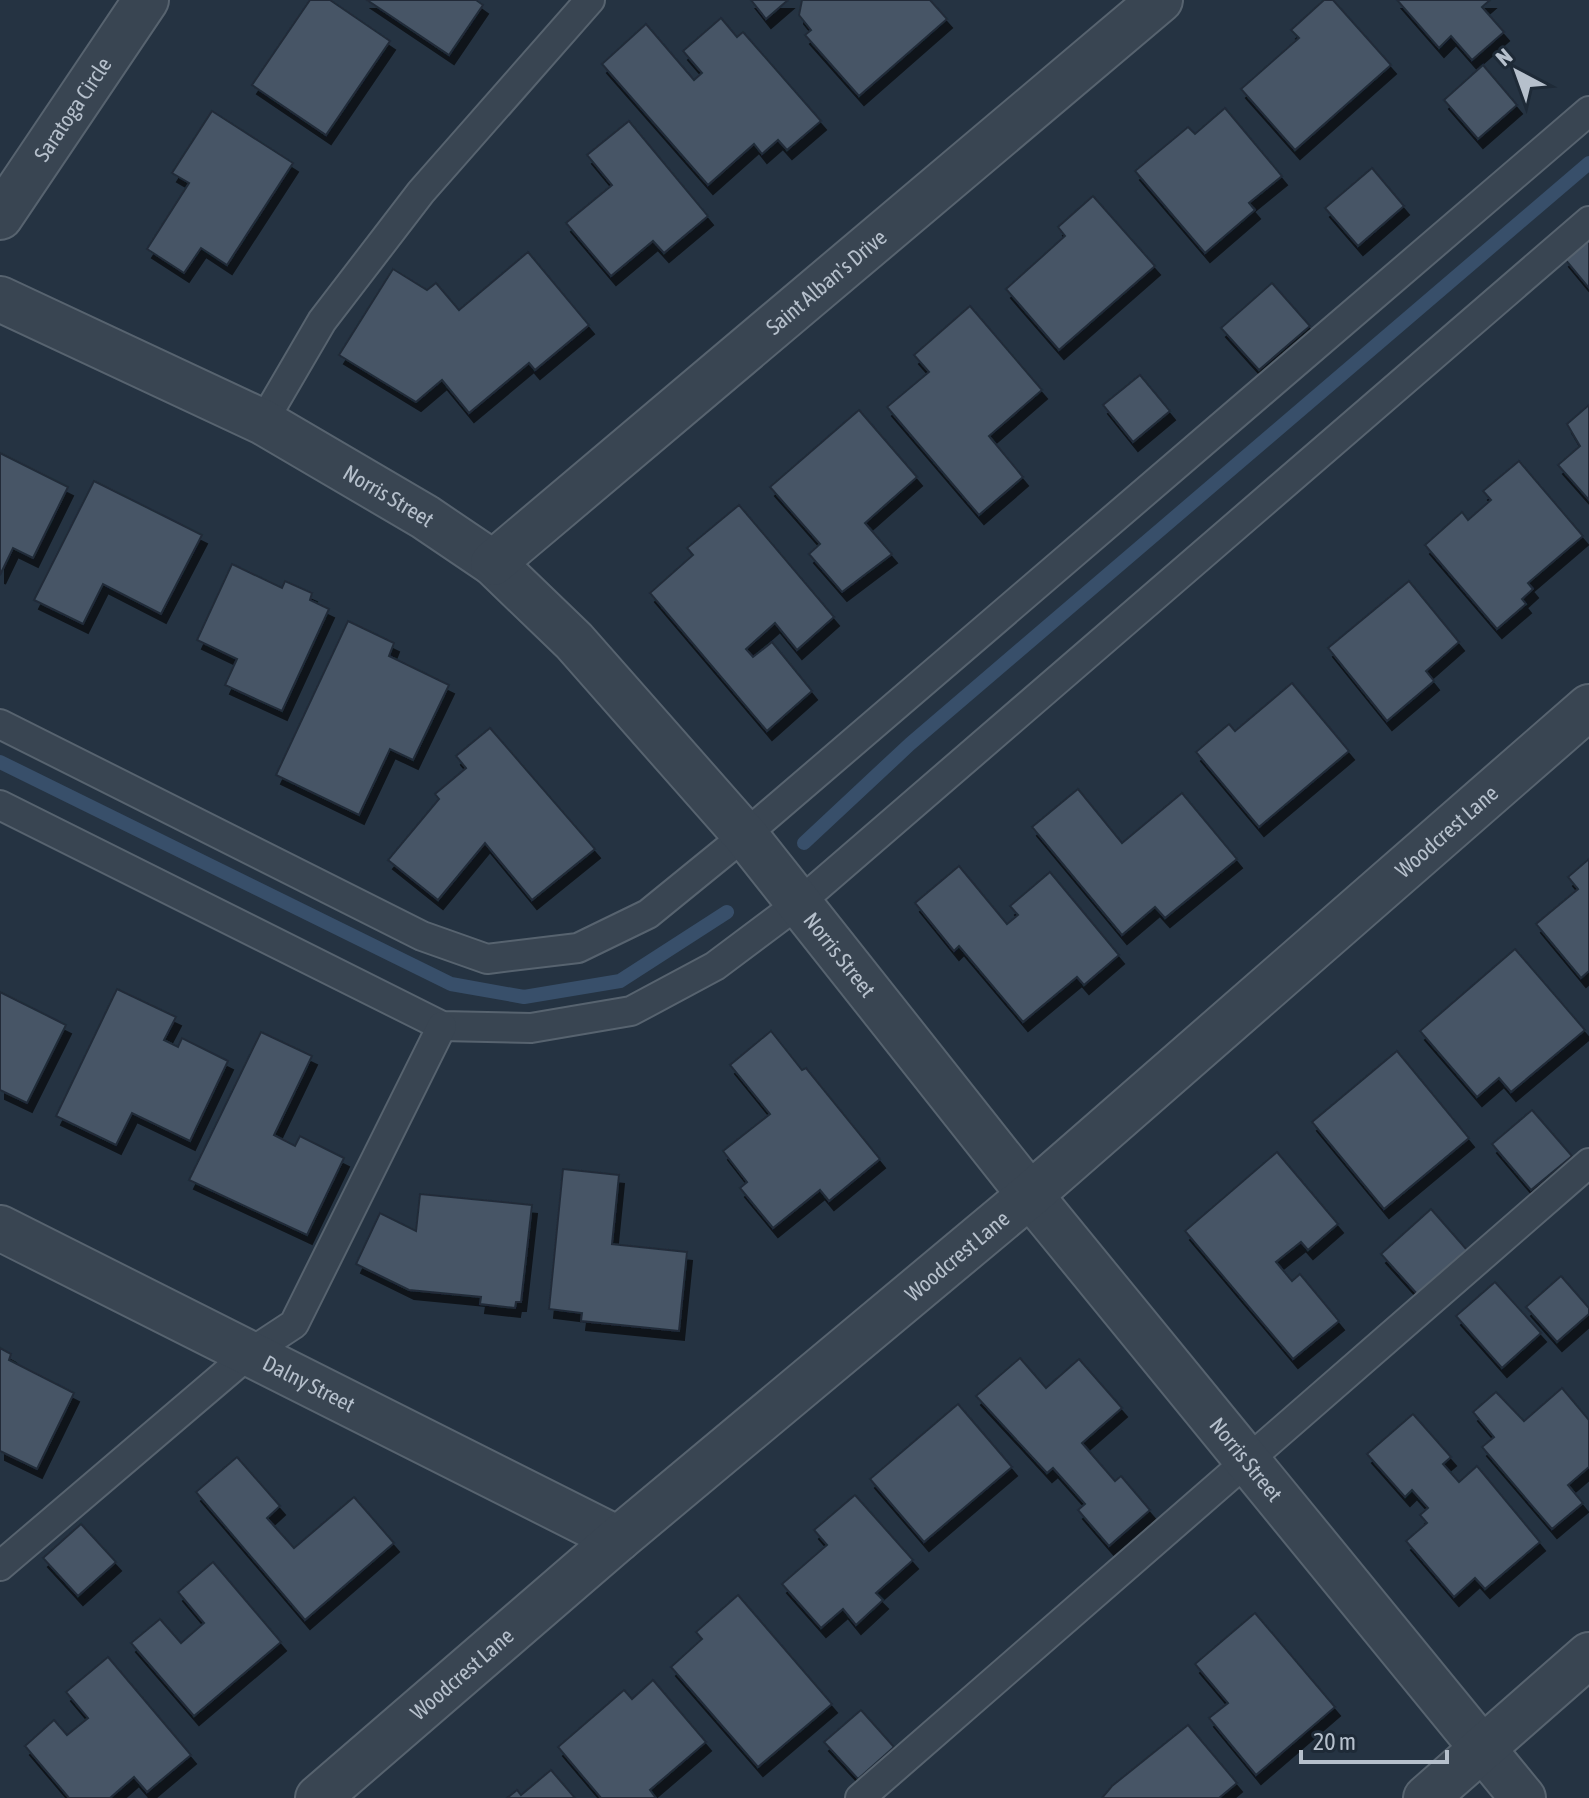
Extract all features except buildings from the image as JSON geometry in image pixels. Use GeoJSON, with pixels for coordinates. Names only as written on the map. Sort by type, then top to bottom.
{"type":"FeatureCollection","features":[{"type":"Feature","properties":{"kind":"street","name":"Saratoga Circle"},"geometry":{"type":"LineString","coordinates":[[0,217],[146,0]]}},
{"type":"Feature","properties":{"kind":"street","name":"Saint Alban's Drive"},"geometry":{"type":"LineString","coordinates":[[493,563],[1160,0]]}},
{"type":"Feature","properties":{"kind":"street","name":"Norris Street"},"geometry":{"type":"LineString","coordinates":[[0,299],[263,422],[425,517],[493,563],[574,641],[745,835],[1030,1195],[1523,1798]]}},
{"type":"Feature","properties":{"kind":"street","name":"Woodcrest Lane"},"geometry":{"type":"LineString","coordinates":[[318,1798],[618,1539],[1030,1195],[1589,707]]}},
{"type":"Feature","properties":{"kind":"street","name":"Dalny Street"},"geometry":{"type":"LineString","coordinates":[[0,1228],[618,1539]]}},
{"type":"Feature","properties":{"kind":"street"},"geometry":{"type":"LineString","coordinates":[[1426,1798],[1589,1655]]}},
{"type":"Feature","properties":{"kind":"lane"},"geometry":{"type":"LineString","coordinates":[[263,422],[322,321],[412,203],[590,0]]}},
{"type":"Feature","properties":{"kind":"lane"},"geometry":{"type":"LineString","coordinates":[[0,724],[422,936],[487,959],[578,948],[648,914],[745,835],[1589,111]]}},
{"type":"Feature","properties":{"kind":"lane"},"geometry":{"type":"LineString","coordinates":[[0,805],[442,1026],[531,1028],[631,1011],[715,966],[799,903],[1589,221]]}},
{"type":"Feature","properties":{"kind":"lane"},"geometry":{"type":"LineString","coordinates":[[0,1566],[250,1353],[294,1324],[442,1026]]}},
{"type":"Feature","properties":{"kind":"lane"},"geometry":{"type":"LineString","coordinates":[[860,1798],[1245,1459],[1589,1163]]}},
{"type":"Feature","properties":{"kind":"waterway"},"geometry":{"type":"LineString","coordinates":[[804,843],[910,744],[1589,163]]}},
{"type":"Feature","properties":{"kind":"waterway"},"geometry":{"type":"LineString","coordinates":[[0,762],[451,984],[524,997],[620,981],[727,912]]}}]}
